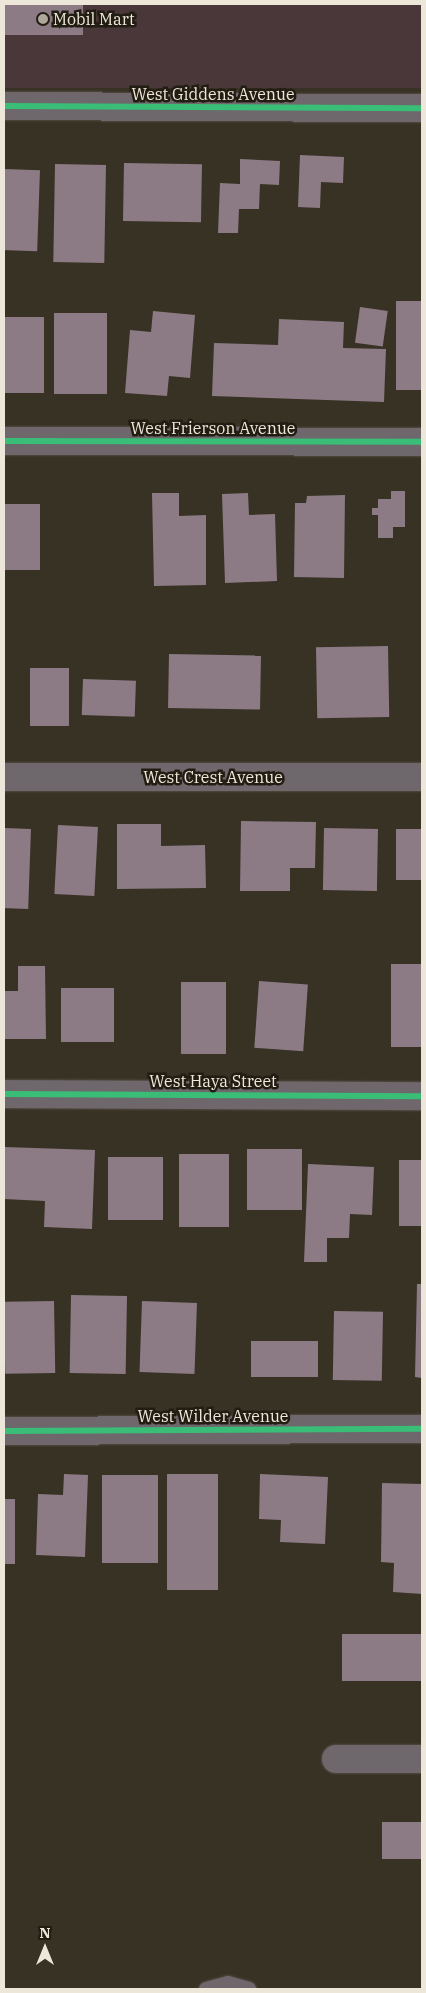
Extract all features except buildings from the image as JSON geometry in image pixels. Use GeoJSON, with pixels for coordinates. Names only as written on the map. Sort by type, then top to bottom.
{"type":"FeatureCollection","features":[{"type":"Feature","properties":{"kind":"street","name":"West Giddens Avenue"},"geometry":{"type":"LineString","coordinates":[[4,106],[422,108]]}},
{"type":"Feature","properties":{"kind":"street","name":"West Frierson Avenue"},"geometry":{"type":"LineString","coordinates":[[4,441],[422,442]]}},
{"type":"Feature","properties":{"kind":"street","name":"West Crest Avenue"},"geometry":{"type":"LineString","coordinates":[[4,777],[422,777]]}},
{"type":"Feature","properties":{"kind":"street","name":"West Haya Street"},"geometry":{"type":"LineString","coordinates":[[4,1094],[422,1096]]}},
{"type":"Feature","properties":{"kind":"street","name":"West Wilder Avenue"},"geometry":{"type":"LineString","coordinates":[[4,1431],[422,1428]]}},
{"type":"Feature","properties":{"kind":"street"},"geometry":{"type":"LineString","coordinates":[[336,1759],[422,1759]]}},
{"type":"Feature","properties":{"kind":"lane"},"geometry":{"type":"LineString","coordinates":[[206,1989],[228,1983],[248,1989]]}},
{"type":"Feature","properties":{"kind":"shaded area"},"geometry":{"type":"Polygon","coordinates":[[[4,4],[422,4],[422,88],[4,88],[4,4]]]}},
{"type":"Feature","properties":{"kind":"cycle path"},"geometry":{"type":"LineString","coordinates":[[4,106],[422,108]]}},
{"type":"Feature","properties":{"kind":"cycle path"},"geometry":{"type":"LineString","coordinates":[[4,441],[422,442]]}},
{"type":"Feature","properties":{"kind":"cycle path"},"geometry":{"type":"LineString","coordinates":[[4,1094],[422,1096]]}},
{"type":"Feature","properties":{"kind":"cycle path"},"geometry":{"type":"LineString","coordinates":[[4,1431],[422,1429]]}},
{"type":"Feature","properties":{"kind":"place","name":"Mobil Mart"},"geometry":{"type":"Point","coordinates":[43,19]}}]}
